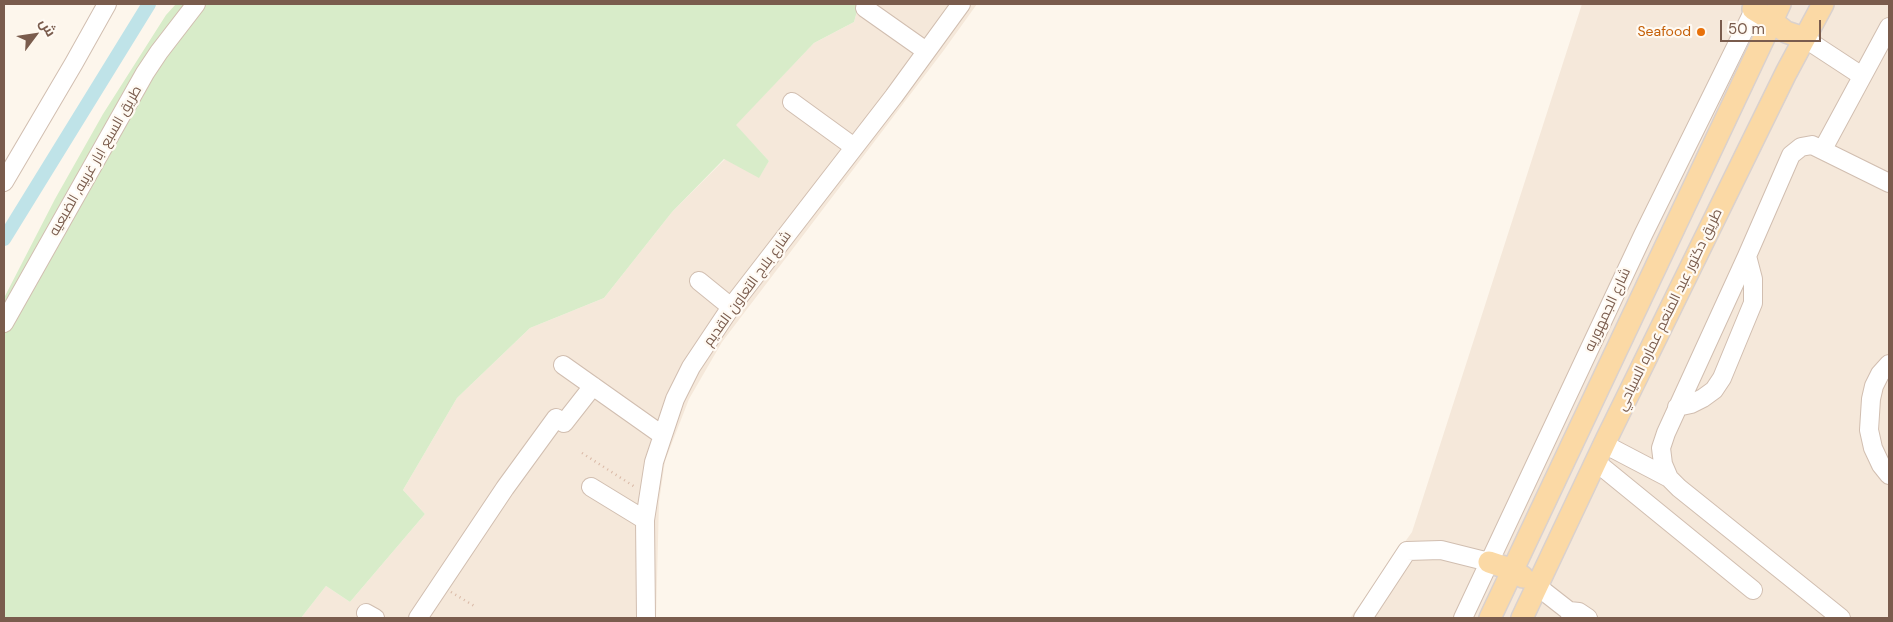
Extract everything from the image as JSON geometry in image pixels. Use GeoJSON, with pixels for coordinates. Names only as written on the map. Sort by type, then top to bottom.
{"type":"FeatureCollection","features":[{"type":"Feature","properties":{"kind":"main road","name":"طريق دكتور عبد المنعم عماره السياحي"},"geometry":{"type":"LineString","coordinates":[[1522,618],[1602,448],[1804,38],[1823,4]]}},
{"type":"Feature","properties":{"kind":"main road"},"geometry":{"type":"LineString","coordinates":[[1490,618],[1580,426],[1765,9],[1786,32],[1804,38]]}},
{"type":"Feature","properties":{"kind":"main road"},"geometry":{"type":"LineString","coordinates":[[1580,426],[1602,448]]}},
{"type":"Feature","properties":{"kind":"main road"},"geometry":{"type":"LineString","coordinates":[[1489,562],[1513,570],[1537,586]]}},
{"type":"Feature","properties":{"kind":"street"},"geometry":{"type":"LineString","coordinates":[[4,182],[107,4]]}},
{"type":"Feature","properties":{"kind":"street","name":"طريق السبع ابار غربيه, الضبعيه"},"geometry":{"type":"LineString","coordinates":[[4,323],[145,73],[196,4]]}},
{"type":"Feature","properties":{"kind":"street","name":"شارع بلاج التعاون القديم"},"geometry":{"type":"LineString","coordinates":[[646,618],[645,520],[654,462],[675,399],[692,367],[731,307],[961,4]]}},
{"type":"Feature","properties":{"kind":"street"},"geometry":{"type":"LineString","coordinates":[[866,8],[926,51]]}},
{"type":"Feature","properties":{"kind":"street","name":"شارع الجمهوريه"},"geometry":{"type":"LineString","coordinates":[[1463,618],[1643,235],[1765,9]]}},
{"type":"Feature","properties":{"kind":"street"},"geometry":{"type":"LineString","coordinates":[[1823,149],[1889,26]]}},
{"type":"Feature","properties":{"kind":"street"},"geometry":{"type":"LineString","coordinates":[[1804,38],[1862,76]]}},
{"type":"Feature","properties":{"kind":"street"},"geometry":{"type":"LineString","coordinates":[[792,102],[854,147]]}},
{"type":"Feature","properties":{"kind":"street"},"geometry":{"type":"LineString","coordinates":[[1669,478],[1663,464],[1661,448],[1666,433],[1791,155],[1806,145],[1812,145],[1889,183]]}},
{"type":"Feature","properties":{"kind":"street"},"geometry":{"type":"LineString","coordinates":[[1677,407],[1691,404],[1703,398],[1714,390],[1722,378],[1753,304],[1753,279],[1747,256]]}},
{"type":"Feature","properties":{"kind":"street"},"geometry":{"type":"LineString","coordinates":[[699,281],[731,307]]}},
{"type":"Feature","properties":{"kind":"street"},"geometry":{"type":"LineString","coordinates":[[1889,364],[1880,374],[1874,386],[1871,399],[1869,430],[1873,448],[1889,475]]}},
{"type":"Feature","properties":{"kind":"street"},"geometry":{"type":"LineString","coordinates":[[563,365],[662,435]]}},
{"type":"Feature","properties":{"kind":"street"},"geometry":{"type":"LineString","coordinates":[[418,618],[505,488],[556,418],[564,423],[593,386]]}},
{"type":"Feature","properties":{"kind":"street"},"geometry":{"type":"LineString","coordinates":[[1602,448],[1669,478],[1841,618]]}},
{"type":"Feature","properties":{"kind":"street"},"geometry":{"type":"LineString","coordinates":[[1602,448],[1754,590]]}},
{"type":"Feature","properties":{"kind":"street"},"geometry":{"type":"LineString","coordinates":[[591,487],[645,520]]}},
{"type":"Feature","properties":{"kind":"street"},"geometry":{"type":"LineString","coordinates":[[1363,618],[1407,551],[1441,550],[1489,562]]}},
{"type":"Feature","properties":{"kind":"street"},"geometry":{"type":"LineString","coordinates":[[1537,586],[1578,616]]}},
{"type":"Feature","properties":{"kind":"path"},"geometry":{"type":"LineString","coordinates":[[582,453],[649,497]]}},
{"type":"Feature","properties":{"kind":"path"},"geometry":{"type":"LineString","coordinates":[[440,585],[476,607]]}},
{"type":"Feature","properties":{"kind":"shaded area"},"geometry":{"type":"Polygon","coordinates":[[[859,4],[977,4],[722,342],[689,399],[665,461],[659,502],[656,618],[301,618],[326,586],[350,602],[425,514],[403,490],[457,398],[530,328],[604,298],[672,212],[725,159],[759,177],[769,161],[735,125],[814,43],[854,22],[859,4]]]}},
{"type":"Feature","properties":{"kind":"shaded area"},"geometry":{"type":"Polygon","coordinates":[[[1582,4],[1889,4],[1889,618],[1350,618],[1412,532],[1582,4]]]}},
{"type":"Feature","properties":{"kind":"green space"},"geometry":{"type":"Polygon","coordinates":[[[176,4],[859,4],[854,22],[814,43],[736,125],[769,161],[759,178],[724,159],[672,212],[604,298],[530,328],[457,398],[403,490],[425,514],[350,602],[326,586],[301,618],[4,618],[4,298],[55,199],[103,114],[166,15],[176,4]]]}},
{"type":"Feature","properties":{"kind":"waterway"},"geometry":{"type":"LineString","coordinates":[[4,239],[149,4]]}},
{"type":"Feature","properties":{"kind":"place","name":"Seafood"},"geometry":{"type":"Point","coordinates":[1701,32]}}]}
